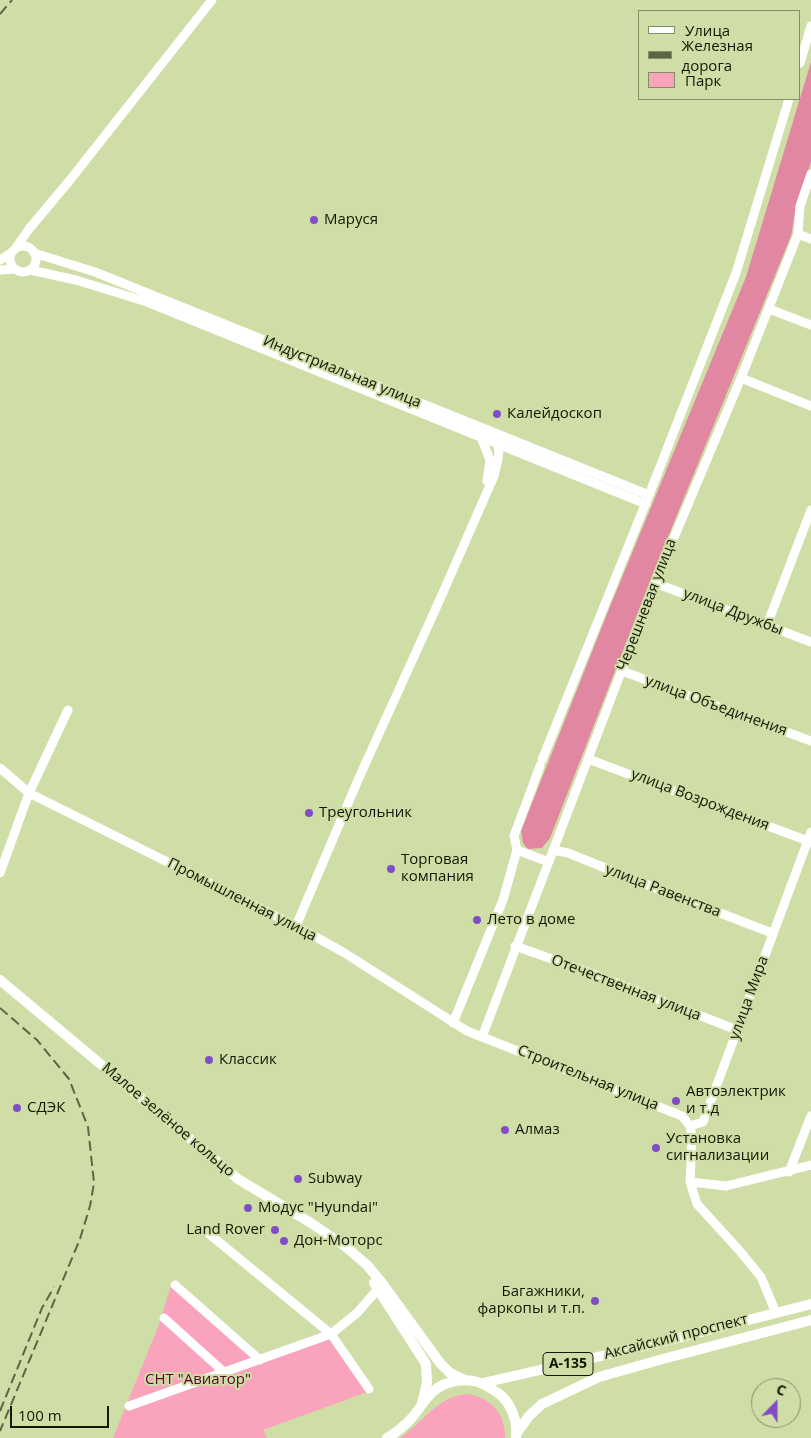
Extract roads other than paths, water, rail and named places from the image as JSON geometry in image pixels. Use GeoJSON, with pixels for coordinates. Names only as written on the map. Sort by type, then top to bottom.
{"type":"FeatureCollection","features":[{"type":"Feature","properties":{"kind":"main road","name":"Малое зелёное кольцо"},"geometry":{"type":"LineString","coordinates":[[0,980],[238,1179],[311,1223],[346,1247],[367,1265],[440,1363],[450,1373],[465,1380]]}},
{"type":"Feature","properties":{"kind":"main road","name":"Малое зелёное кольцо"},"geometry":{"type":"LineString","coordinates":[[346,1247],[378,1289],[426,1364],[426,1383],[422,1403]]}},
{"type":"Feature","properties":{"kind":"main road","name":"Аксайский проспект"},"geometry":{"type":"LineString","coordinates":[[483,1383],[645,1346],[811,1304]]}},
{"type":"Feature","properties":{"kind":"main road","name":"Аксайский проспект"},"geometry":{"type":"LineString","coordinates":[[516,1436],[529,1416],[542,1404],[599,1377],[811,1320]]}},
{"type":"Feature","properties":{"kind":"main road"},"geometry":{"type":"LineString","coordinates":[[386,1438],[409,1422],[422,1403],[436,1389],[449,1382],[465,1380],[483,1383],[504,1397],[514,1416],[516,1436]]}},
{"type":"Feature","properties":{"kind":"street"},"geometry":{"type":"LineString","coordinates":[[15,269],[11,264],[13,251],[212,0]]}},
{"type":"Feature","properties":{"kind":"street"},"geometry":{"type":"LineString","coordinates":[[801,61],[811,26]]}},
{"type":"Feature","properties":{"kind":"street"},"geometry":{"type":"LineString","coordinates":[[453,1023],[504,900],[517,850],[514,836],[541,763],[648,499],[736,273],[789,100]]}},
{"type":"Feature","properties":{"kind":"street","name":"Черешневая улица"},"geometry":{"type":"LineString","coordinates":[[482,1037],[515,946],[655,583],[741,378],[798,234],[800,206],[811,174]]}},
{"type":"Feature","properties":{"kind":"street"},"geometry":{"type":"LineString","coordinates":[[0,270],[30,270],[35,262],[31,234],[38,219]]}},
{"type":"Feature","properties":{"kind":"street"},"geometry":{"type":"LineString","coordinates":[[798,234],[811,239]]}},
{"type":"Feature","properties":{"kind":"street"},"geometry":{"type":"LineString","coordinates":[[0,260],[23,246],[32,251]]}},
{"type":"Feature","properties":{"kind":"street","name":"Индустриальная улица"},"geometry":{"type":"LineString","coordinates":[[32,251],[95,272],[194,317],[324,369],[481,437],[648,499]]}},
{"type":"Feature","properties":{"kind":"street","name":"Индустриальная улица"},"geometry":{"type":"LineString","coordinates":[[30,270],[118,292],[194,317]]}},
{"type":"Feature","properties":{"kind":"street"},"geometry":{"type":"LineString","coordinates":[[769,309],[811,325]]}},
{"type":"Feature","properties":{"kind":"street"},"geometry":{"type":"LineString","coordinates":[[741,378],[811,406]]}},
{"type":"Feature","properties":{"kind":"street","name":"Индустриальная улица"},"geometry":{"type":"LineString","coordinates":[[355,382],[490,431],[648,499]]}},
{"type":"Feature","properties":{"kind":"street"},"geometry":{"type":"LineString","coordinates":[[296,926],[358,780],[478,512],[498,461],[498,443],[490,431]]}},
{"type":"Feature","properties":{"kind":"street"},"geometry":{"type":"LineString","coordinates":[[478,512],[489,474],[490,460],[481,437]]}},
{"type":"Feature","properties":{"kind":"street"},"geometry":{"type":"LineString","coordinates":[[767,625],[811,510]]}},
{"type":"Feature","properties":{"kind":"street","name":"улица Дружбы"},"geometry":{"type":"LineString","coordinates":[[655,583],[811,642]]}},
{"type":"Feature","properties":{"kind":"street","name":"улица Объединения"},"geometry":{"type":"LineString","coordinates":[[622,670],[811,741]]}},
{"type":"Feature","properties":{"kind":"street"},"geometry":{"type":"LineString","coordinates":[[0,873],[29,793],[68,710]]}},
{"type":"Feature","properties":{"kind":"street","name":"улица Возрождения"},"geometry":{"type":"LineString","coordinates":[[588,759],[810,838]]}},
{"type":"Feature","properties":{"kind":"street","name":"Промышленная улица"},"geometry":{"type":"LineString","coordinates":[[0,768],[29,793],[296,926],[343,952],[453,1023],[482,1037]]}},
{"type":"Feature","properties":{"kind":"street","name":"улица Мира"},"geometry":{"type":"LineString","coordinates":[[690,1126],[703,1122],[772,933],[810,838]]}},
{"type":"Feature","properties":{"kind":"street"},"geometry":{"type":"LineString","coordinates":[[517,850],[548,862]]}},
{"type":"Feature","properties":{"kind":"street","name":"улица Равенства"},"geometry":{"type":"LineString","coordinates":[[553,850],[568,853],[772,933]]}},
{"type":"Feature","properties":{"kind":"street","name":"Отечественная улица"},"geometry":{"type":"LineString","coordinates":[[515,946],[583,970],[737,1030]]}},
{"type":"Feature","properties":{"kind":"street","name":"Строительная улица"},"geometry":{"type":"LineString","coordinates":[[482,1037],[669,1110],[682,1116],[690,1126]]}},
{"type":"Feature","properties":{"kind":"street"},"geometry":{"type":"LineString","coordinates":[[789,1172],[811,1116]]}},
{"type":"Feature","properties":{"kind":"street"},"geometry":{"type":"LineString","coordinates":[[690,1126],[692,1157],[690,1182],[697,1204],[761,1277],[776,1313]]}},
{"type":"Feature","properties":{"kind":"street"},"geometry":{"type":"LineString","coordinates":[[690,1182],[726,1186],[789,1172],[811,1165]]}},
{"type":"Feature","properties":{"kind":"street"},"geometry":{"type":"LineString","coordinates":[[208,1232],[331,1334],[369,1389]]}},
{"type":"Feature","properties":{"kind":"street"},"geometry":{"type":"LineString","coordinates":[[175,1285],[260,1360]]}},
{"type":"Feature","properties":{"kind":"street"},"geometry":{"type":"LineString","coordinates":[[129,1406],[331,1334],[357,1313],[378,1289]]}},
{"type":"Feature","properties":{"kind":"street"},"geometry":{"type":"LineString","coordinates":[[164,1318],[226,1373]]}},
{"type":"Feature","properties":{"kind":"railway"},"geometry":{"type":"LineString","coordinates":[[0,14],[12,0]]}},
{"type":"Feature","properties":{"kind":"railway"},"geometry":{"type":"LineString","coordinates":[[0,1008],[37,1040],[69,1079],[88,1127],[94,1183],[90,1206],[80,1239],[0,1431]]}},
{"type":"Feature","properties":{"kind":"railway"},"geometry":{"type":"LineString","coordinates":[[0,1411],[42,1308],[54,1287]]}},
{"type":"Feature","properties":{"kind":"place","name":"Маруся"},"geometry":{"type":"Point","coordinates":[314,220]}},
{"type":"Feature","properties":{"kind":"place","name":"Калейдоскоп"},"geometry":{"type":"Point","coordinates":[497,414]}},
{"type":"Feature","properties":{"kind":"place","name":"Треугольник"},"geometry":{"type":"Point","coordinates":[309,813]}},
{"type":"Feature","properties":{"kind":"place","name":"Торговая компания"},"geometry":{"type":"Point","coordinates":[391,869]}},
{"type":"Feature","properties":{"kind":"place","name":"Лето в доме"},"geometry":{"type":"Point","coordinates":[477,920]}},
{"type":"Feature","properties":{"kind":"place","name":"Классик"},"geometry":{"type":"Point","coordinates":[209,1060]}},
{"type":"Feature","properties":{"kind":"place","name":"Автоэлектрик и т.д"},"geometry":{"type":"Point","coordinates":[676,1101]}},
{"type":"Feature","properties":{"kind":"place","name":"СДЭК"},"geometry":{"type":"Point","coordinates":[17,1108]}},
{"type":"Feature","properties":{"kind":"place","name":"Алмаз"},"geometry":{"type":"Point","coordinates":[505,1130]}},
{"type":"Feature","properties":{"kind":"place","name":"Установка сигнализации"},"geometry":{"type":"Point","coordinates":[656,1148]}},
{"type":"Feature","properties":{"kind":"place","name":"Subway"},"geometry":{"type":"Point","coordinates":[298,1179]}},
{"type":"Feature","properties":{"kind":"place","name":"Модус \"Hyundai\""},"geometry":{"type":"Point","coordinates":[248,1208]}},
{"type":"Feature","properties":{"kind":"place","name":"Land Rover"},"geometry":{"type":"Point","coordinates":[275,1230]}},
{"type":"Feature","properties":{"kind":"place","name":"Дон-Моторс"},"geometry":{"type":"Point","coordinates":[284,1241]}},
{"type":"Feature","properties":{"kind":"place","name":"Багажники, фаркопы и т.п."},"geometry":{"type":"Point","coordinates":[595,1301]}},
{"type":"Feature","properties":{"kind":"park label","name":"СНТ \"Авиатор\""},"geometry":{"type":"Point","coordinates":[198,1380]}}]}
